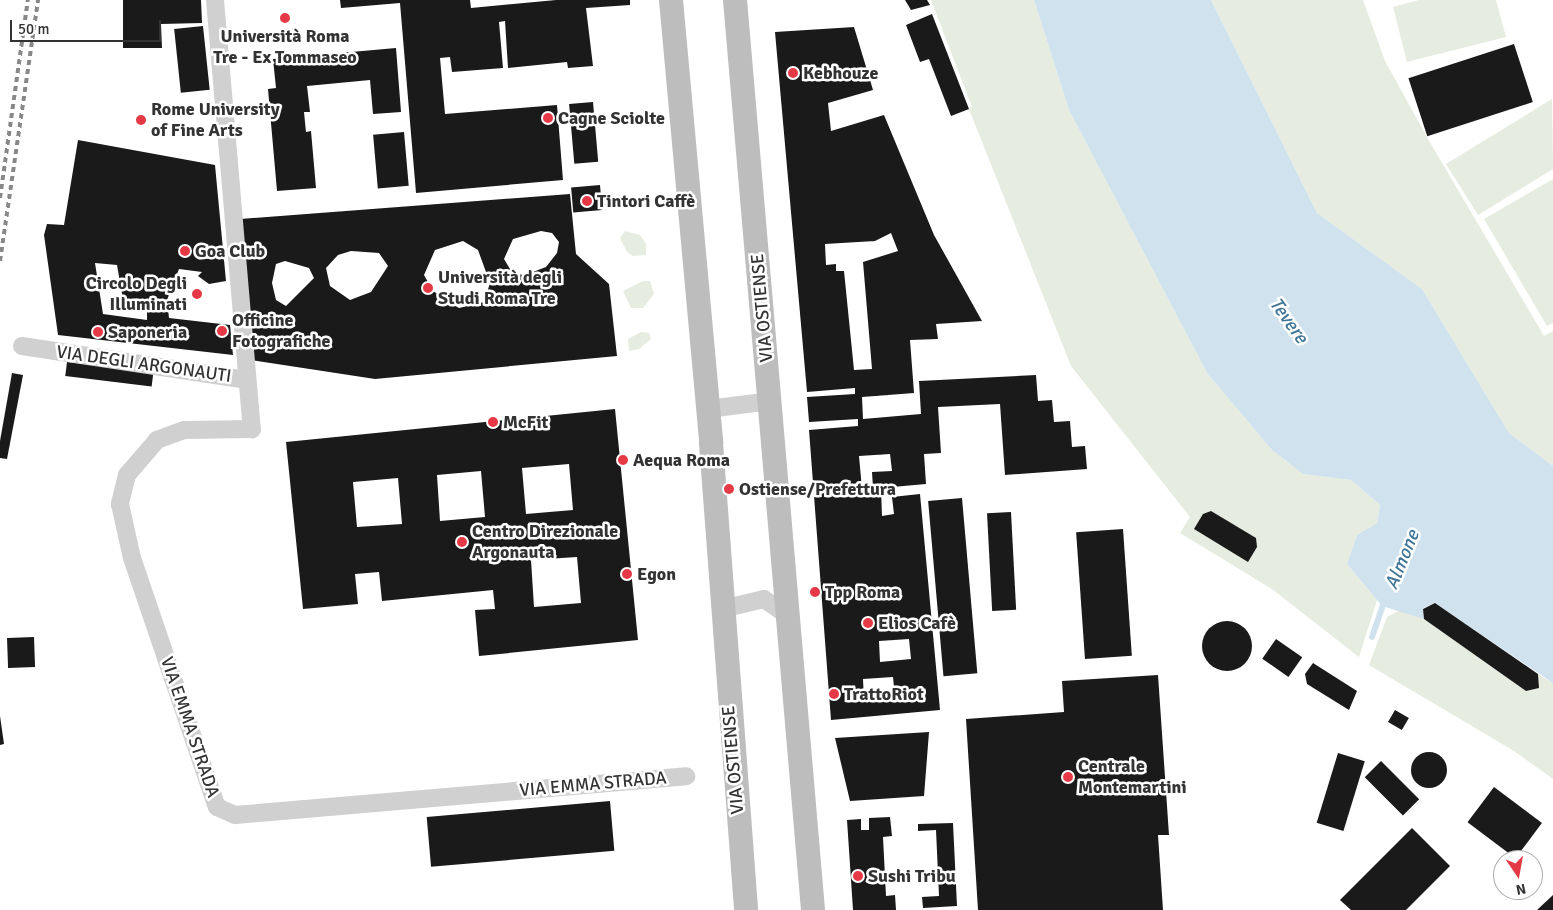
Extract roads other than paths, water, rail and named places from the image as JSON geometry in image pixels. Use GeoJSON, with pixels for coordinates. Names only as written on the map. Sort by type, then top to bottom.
{"type":"FeatureCollection","features":[{"type":"Feature","properties":{"kind":"main road","name":"VIA OSTIENSE"},"geometry":{"type":"LineString","coordinates":[[671,0],[708,409],[746,910]]}},
{"type":"Feature","properties":{"kind":"main road","name":"VIA OSTIENSE"},"geometry":{"type":"LineString","coordinates":[[735,0],[790,617],[813,910]]}},
{"type":"Feature","properties":{"kind":"street"},"geometry":{"type":"LineString","coordinates":[[215,0],[246,380]]}},
{"type":"Feature","properties":{"kind":"street","name":"VIA DEGLI ARGONAUTI"},"geometry":{"type":"LineString","coordinates":[[22,346],[246,380],[252,429]]}},
{"type":"Feature","properties":{"kind":"street"},"geometry":{"type":"LineString","coordinates":[[708,409],[771,401]]}},
{"type":"Feature","properties":{"kind":"street","name":"VIA EMMA STRADA"},"geometry":{"type":"LineString","coordinates":[[252,429],[184,430],[157,440],[127,475],[120,504],[132,558],[214,801],[221,811],[235,815],[686,776]]}},
{"type":"Feature","properties":{"kind":"street"},"geometry":{"type":"LineString","coordinates":[[722,609],[764,599],[790,617]]}},
{"type":"Feature","properties":{"kind":"water","name":"Tevere"},"geometry":{"type":"Polygon","coordinates":[[[1034,0],[1211,0],[1317,213],[1422,289],[1509,433],[1553,466],[1553,683],[1435,603],[1423,608],[1424,619],[1382,606],[1347,564],[1357,535],[1377,523],[1380,505],[1351,480],[1303,474],[1272,450],[1207,373],[1069,110],[1034,0]]]}},
{"type":"Feature","properties":{"kind":"waterway","name":"Almone"},"geometry":{"type":"LineString","coordinates":[[1372,637],[1385,600]]}},
{"type":"Feature","properties":{"kind":"railway"},"geometry":{"type":"LineString","coordinates":[[0,198],[28,0]]}},
{"type":"Feature","properties":{"kind":"railway"},"geometry":{"type":"LineString","coordinates":[[0,261],[38,0]]}},
{"type":"Feature","properties":{"kind":"place","name":"Università Roma Tre - Ex Tommaseo"},"geometry":{"type":"Point","coordinates":[285,18]}},
{"type":"Feature","properties":{"kind":"place","name":"Kebhouze"},"geometry":{"type":"Point","coordinates":[793,73]}},
{"type":"Feature","properties":{"kind":"place","name":"Cagne Sciolte"},"geometry":{"type":"Point","coordinates":[548,118]}},
{"type":"Feature","properties":{"kind":"place","name":"Rome University of Fine Arts"},"geometry":{"type":"Point","coordinates":[141,120]}},
{"type":"Feature","properties":{"kind":"place","name":"Tintori Caffè"},"geometry":{"type":"Point","coordinates":[587,201]}},
{"type":"Feature","properties":{"kind":"place","name":"Goa Club"},"geometry":{"type":"Point","coordinates":[185,251]}},
{"type":"Feature","properties":{"kind":"place","name":"Università degli Studi Roma Tre"},"geometry":{"type":"Point","coordinates":[428,288]}},
{"type":"Feature","properties":{"kind":"place","name":"Circolo Degli Illuminati"},"geometry":{"type":"Point","coordinates":[197,294]}},
{"type":"Feature","properties":{"kind":"place","name":"Officine Fotografiche"},"geometry":{"type":"Point","coordinates":[222,331]}},
{"type":"Feature","properties":{"kind":"place","name":"Saponeria"},"geometry":{"type":"Point","coordinates":[98,332]}},
{"type":"Feature","properties":{"kind":"place","name":"McFit"},"geometry":{"type":"Point","coordinates":[493,422]}},
{"type":"Feature","properties":{"kind":"place","name":"Aequa Roma"},"geometry":{"type":"Point","coordinates":[623,460]}},
{"type":"Feature","properties":{"kind":"place","name":"Ostiense/Prefettura"},"geometry":{"type":"Point","coordinates":[729,489]}},
{"type":"Feature","properties":{"kind":"place","name":"Centro Direzionale Argonauta"},"geometry":{"type":"Point","coordinates":[462,542]}},
{"type":"Feature","properties":{"kind":"place","name":"Egon"},"geometry":{"type":"Point","coordinates":[627,574]}},
{"type":"Feature","properties":{"kind":"place","name":"Tpp Roma"},"geometry":{"type":"Point","coordinates":[815,592]}},
{"type":"Feature","properties":{"kind":"place","name":"Elios Cafè"},"geometry":{"type":"Point","coordinates":[868,623]}},
{"type":"Feature","properties":{"kind":"place","name":"TrattoRiot"},"geometry":{"type":"Point","coordinates":[834,694]}},
{"type":"Feature","properties":{"kind":"place","name":"Centrale Montemartini"},"geometry":{"type":"Point","coordinates":[1068,777]}},
{"type":"Feature","properties":{"kind":"place","name":"Sushi Tribu"},"geometry":{"type":"Point","coordinates":[858,876]}}]}
